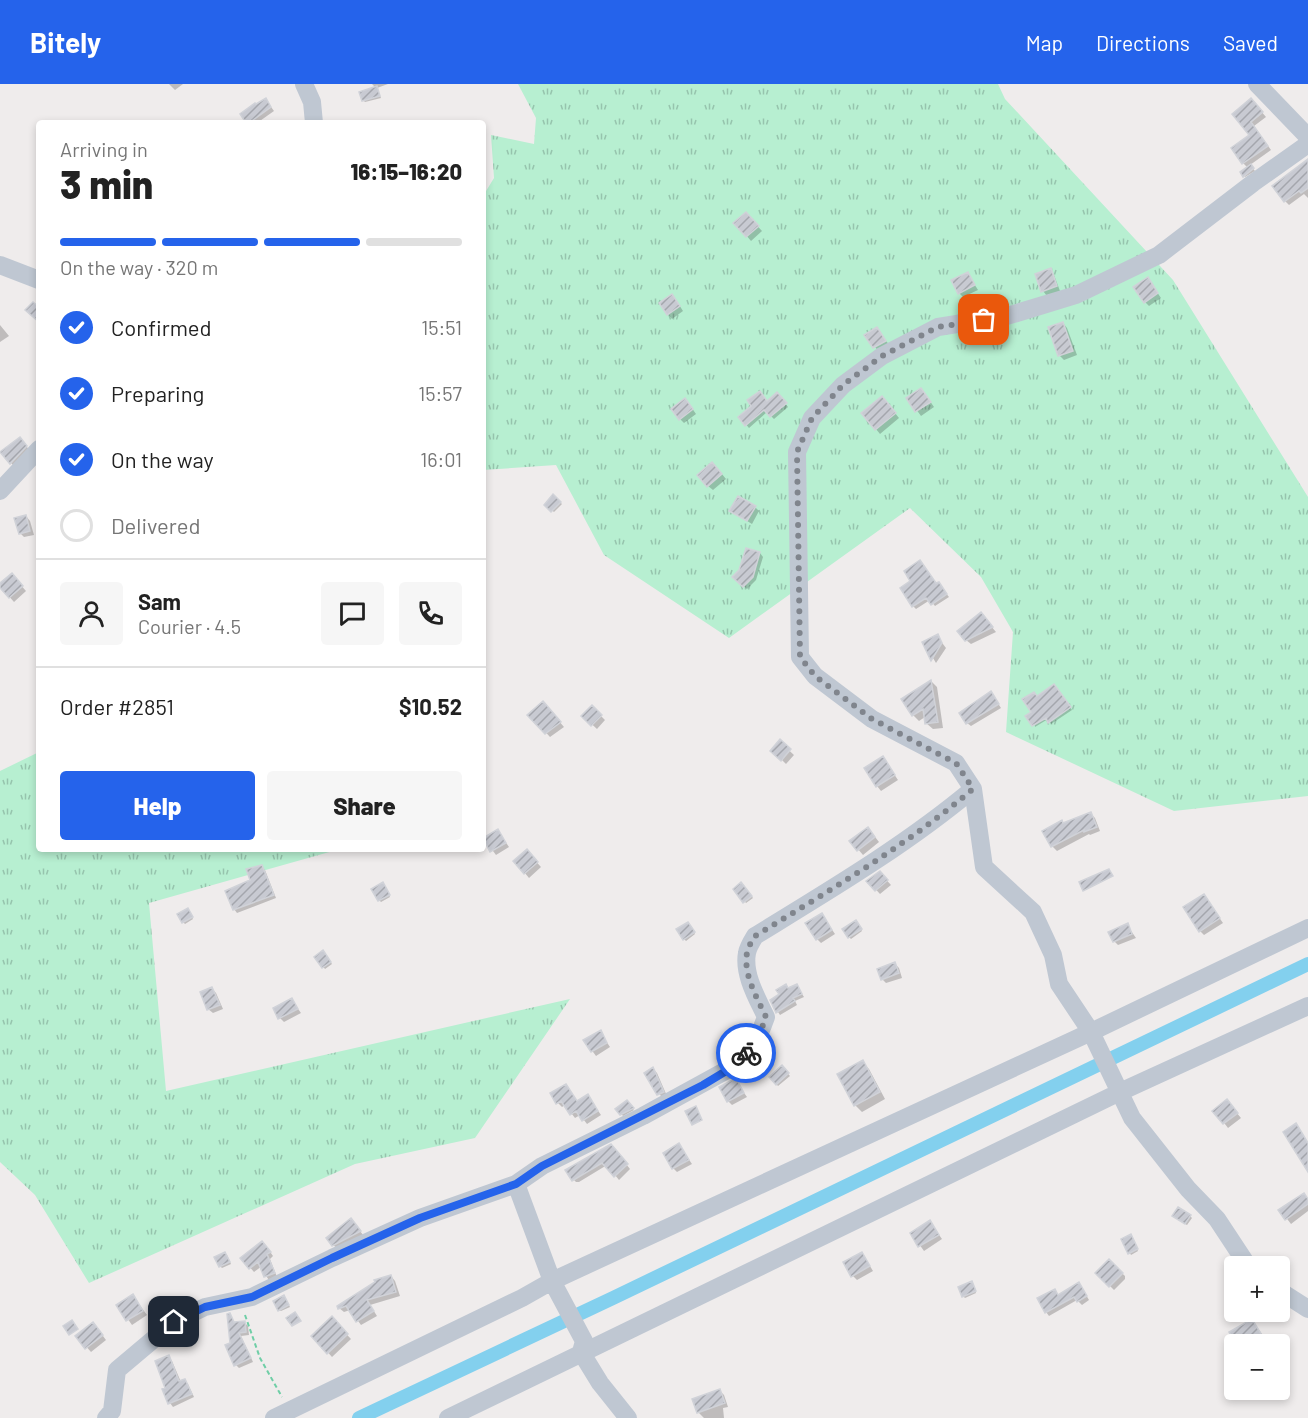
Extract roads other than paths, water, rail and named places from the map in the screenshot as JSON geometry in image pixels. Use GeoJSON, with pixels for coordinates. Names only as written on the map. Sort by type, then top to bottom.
{"type":"FeatureCollection","features":[{"type":"Feature","properties":{"kind":"street"},"geometry":{"type":"LineString","coordinates":[[304,84],[312,102],[314,120]]}},
{"type":"Feature","properties":{"kind":"street"},"geometry":{"type":"LineString","coordinates":[[1257,84],[1308,136]]}},
{"type":"Feature","properties":{"kind":"street"},"geometry":{"type":"LineString","coordinates":[[1241,1256],[1217,1219],[1188,1189],[1132,1118],[1092,1036],[1059,984],[1053,955],[1033,912],[984,867],[973,789],[956,763],[872,719],[815,676],[800,657],[797,452],[812,418],[843,385],[882,356],[938,327],[1007,316],[1076,295],[1159,255],[1308,144]]}},
{"type":"Feature","properties":{"kind":"street"},"geometry":{"type":"LineString","coordinates":[[0,265],[36,279]]}},
{"type":"Feature","properties":{"kind":"street"},"geometry":{"type":"LineString","coordinates":[[0,491],[36,452]]}},
{"type":"Feature","properties":{"kind":"street"},"geometry":{"type":"LineString","coordinates":[[106,1418],[112,1411],[117,1370],[174,1322],[205,1307],[252,1297],[420,1218],[516,1184],[542,1166],[663,1106],[736,1065],[758,1038],[766,1017],[756,998],[746,968],[747,951],[755,936],[857,873],[946,812],[973,789]]}},
{"type":"Feature","properties":{"kind":"street"},"geometry":{"type":"LineString","coordinates":[[273,1418],[522,1298],[556,1287],[1092,1036],[1308,928]]}},
{"type":"Feature","properties":{"kind":"street"},"geometry":{"type":"LineString","coordinates":[[448,1418],[582,1347],[1118,1089],[1308,1006]]}},
{"type":"Feature","properties":{"kind":"street"},"geometry":{"type":"LineString","coordinates":[[516,1184],[582,1347],[600,1383],[628,1418]]}},
{"type":"Feature","properties":{"kind":"street"},"geometry":{"type":"LineString","coordinates":[[1290,1297],[1308,1309]]}},
{"type":"Feature","properties":{"kind":"waterway"},"geometry":{"type":"LineString","coordinates":[[359,1418],[1308,964]]}}]}
